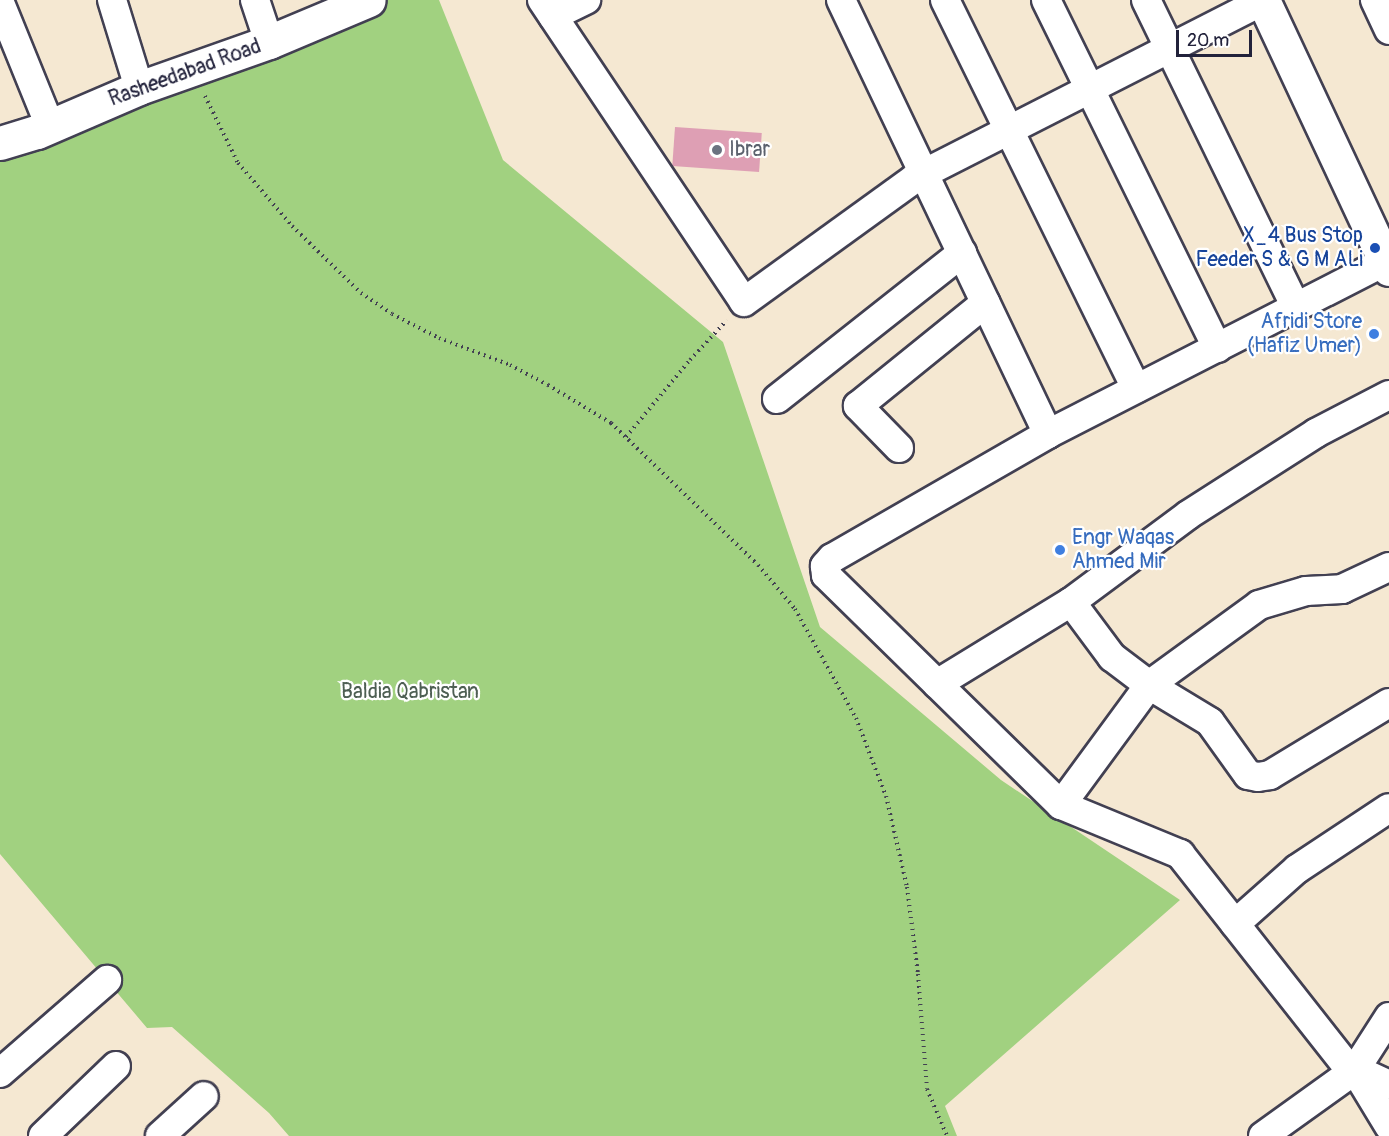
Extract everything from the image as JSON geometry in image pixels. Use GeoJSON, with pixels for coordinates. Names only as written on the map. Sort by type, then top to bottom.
{"type":"FeatureCollection","features":[{"type":"Feature","properties":{"kind":"main road","name":"Rasheedabad Road"},"geometry":{"type":"LineString","coordinates":[[0,143],[50,126],[139,88],[269,42],[369,0]]}},
{"type":"Feature","properties":{"kind":"main road"},"geometry":{"type":"LineString","coordinates":[[1264,0],[1388,265]]}},
{"type":"Feature","properties":{"kind":"street"},"geometry":{"type":"LineString","coordinates":[[112,0],[139,88]]}},
{"type":"Feature","properties":{"kind":"street"},"geometry":{"type":"LineString","coordinates":[[255,0],[269,42]]}},
{"type":"Feature","properties":{"kind":"street"},"geometry":{"type":"LineString","coordinates":[[586,0],[548,8],[744,302],[924,173],[1264,0]]}},
{"type":"Feature","properties":{"kind":"street"},"geometry":{"type":"LineString","coordinates":[[841,0],[1048,434]]}},
{"type":"Feature","properties":{"kind":"street"},"geometry":{"type":"LineString","coordinates":[[945,0],[1136,389]]}},
{"type":"Feature","properties":{"kind":"street"},"geometry":{"type":"LineString","coordinates":[[1046,0],[1217,348]]}},
{"type":"Feature","properties":{"kind":"street"},"geometry":{"type":"LineString","coordinates":[[1146,0],[1296,307]]}},
{"type":"Feature","properties":{"kind":"street"},"geometry":{"type":"LineString","coordinates":[[1375,0],[1389,30]]}},
{"type":"Feature","properties":{"kind":"street"},"geometry":{"type":"LineString","coordinates":[[0,3],[50,126]]}},
{"type":"Feature","properties":{"kind":"street"},"geometry":{"type":"LineString","coordinates":[[777,399],[962,253]]}},
{"type":"Feature","properties":{"kind":"street"},"geometry":{"type":"LineString","coordinates":[[1388,265],[1296,307],[1048,434],[832,558],[825,566],[826,575],[1061,806],[1180,854],[1346,1065],[1389,1085]]}},
{"type":"Feature","properties":{"kind":"street"},"geometry":{"type":"LineString","coordinates":[[898,448],[858,406],[986,303]]}},
{"type":"Feature","properties":{"kind":"street"},"geometry":{"type":"LineString","coordinates":[[937,684],[1071,602],[1188,515],[1316,433],[1389,395]]}},
{"type":"Feature","properties":{"kind":"street"},"geometry":{"type":"LineString","coordinates":[[1061,806],[1149,685],[1259,605],[1306,591],[1342,589],[1389,567]]}},
{"type":"Feature","properties":{"kind":"street"},"geometry":{"type":"LineString","coordinates":[[1071,602],[1112,657],[1149,685],[1210,722],[1248,775],[1258,777],[1270,775],[1389,703]]}},
{"type":"Feature","properties":{"kind":"street"},"geometry":{"type":"LineString","coordinates":[[1235,924],[1297,869],[1389,808]]}},
{"type":"Feature","properties":{"kind":"street"},"geometry":{"type":"LineString","coordinates":[[0,1073],[107,980]]}},
{"type":"Feature","properties":{"kind":"street"},"geometry":{"type":"LineString","coordinates":[[1263,1136],[1355,1070],[1389,1017]]}},
{"type":"Feature","properties":{"kind":"street"},"geometry":{"type":"LineString","coordinates":[[43,1136],[116,1066]]}},
{"type":"Feature","properties":{"kind":"street"},"geometry":{"type":"LineString","coordinates":[[1355,1070],[1389,1126]]}},
{"type":"Feature","properties":{"kind":"street"},"geometry":{"type":"LineString","coordinates":[[160,1136],[204,1096]]}},
{"type":"Feature","properties":{"kind":"path"},"geometry":{"type":"LineString","coordinates":[[192,69],[238,163],[292,226],[361,293],[392,314],[439,338],[510,365],[611,423],[758,566],[795,609],[856,718],[886,796],[907,887],[918,974],[927,1089],[947,1136]]}},
{"type":"Feature","properties":{"kind":"path"},"geometry":{"type":"LineString","coordinates":[[626,437],[690,360],[744,302]]}},
{"type":"Feature","properties":{"kind":"green space","name":"Baldia Qabristan"},"geometry":{"type":"Polygon","coordinates":[[[386,0],[439,0],[503,160],[723,342],[820,627],[1001,780],[1180,900],[945,1106],[957,1136],[289,1136],[269,1113],[172,1027],[147,1028],[0,854],[0,135],[386,0]]]}},
{"type":"Feature","properties":{"kind":"building","name":"Ibrar"},"geometry":{"type":"Polygon","coordinates":[[[675,127],[762,133],[759,172],[672,166],[675,127]]]}},
{"type":"Feature","properties":{"kind":"place","name":"Ibrar"},"geometry":{"type":"Point","coordinates":[717,150]}},
{"type":"Feature","properties":{"kind":"place","name":"X_4 Bus Stop Feeder S & G M ALi"},"geometry":{"type":"Point","coordinates":[1375,248]}},
{"type":"Feature","properties":{"kind":"place","name":"Afridi Store (Hafiz Umer)"},"geometry":{"type":"Point","coordinates":[1374,334]}},
{"type":"Feature","properties":{"kind":"place","name":"Engr Waqas Ahmed Mir"},"geometry":{"type":"Point","coordinates":[1060,550]}}]}
